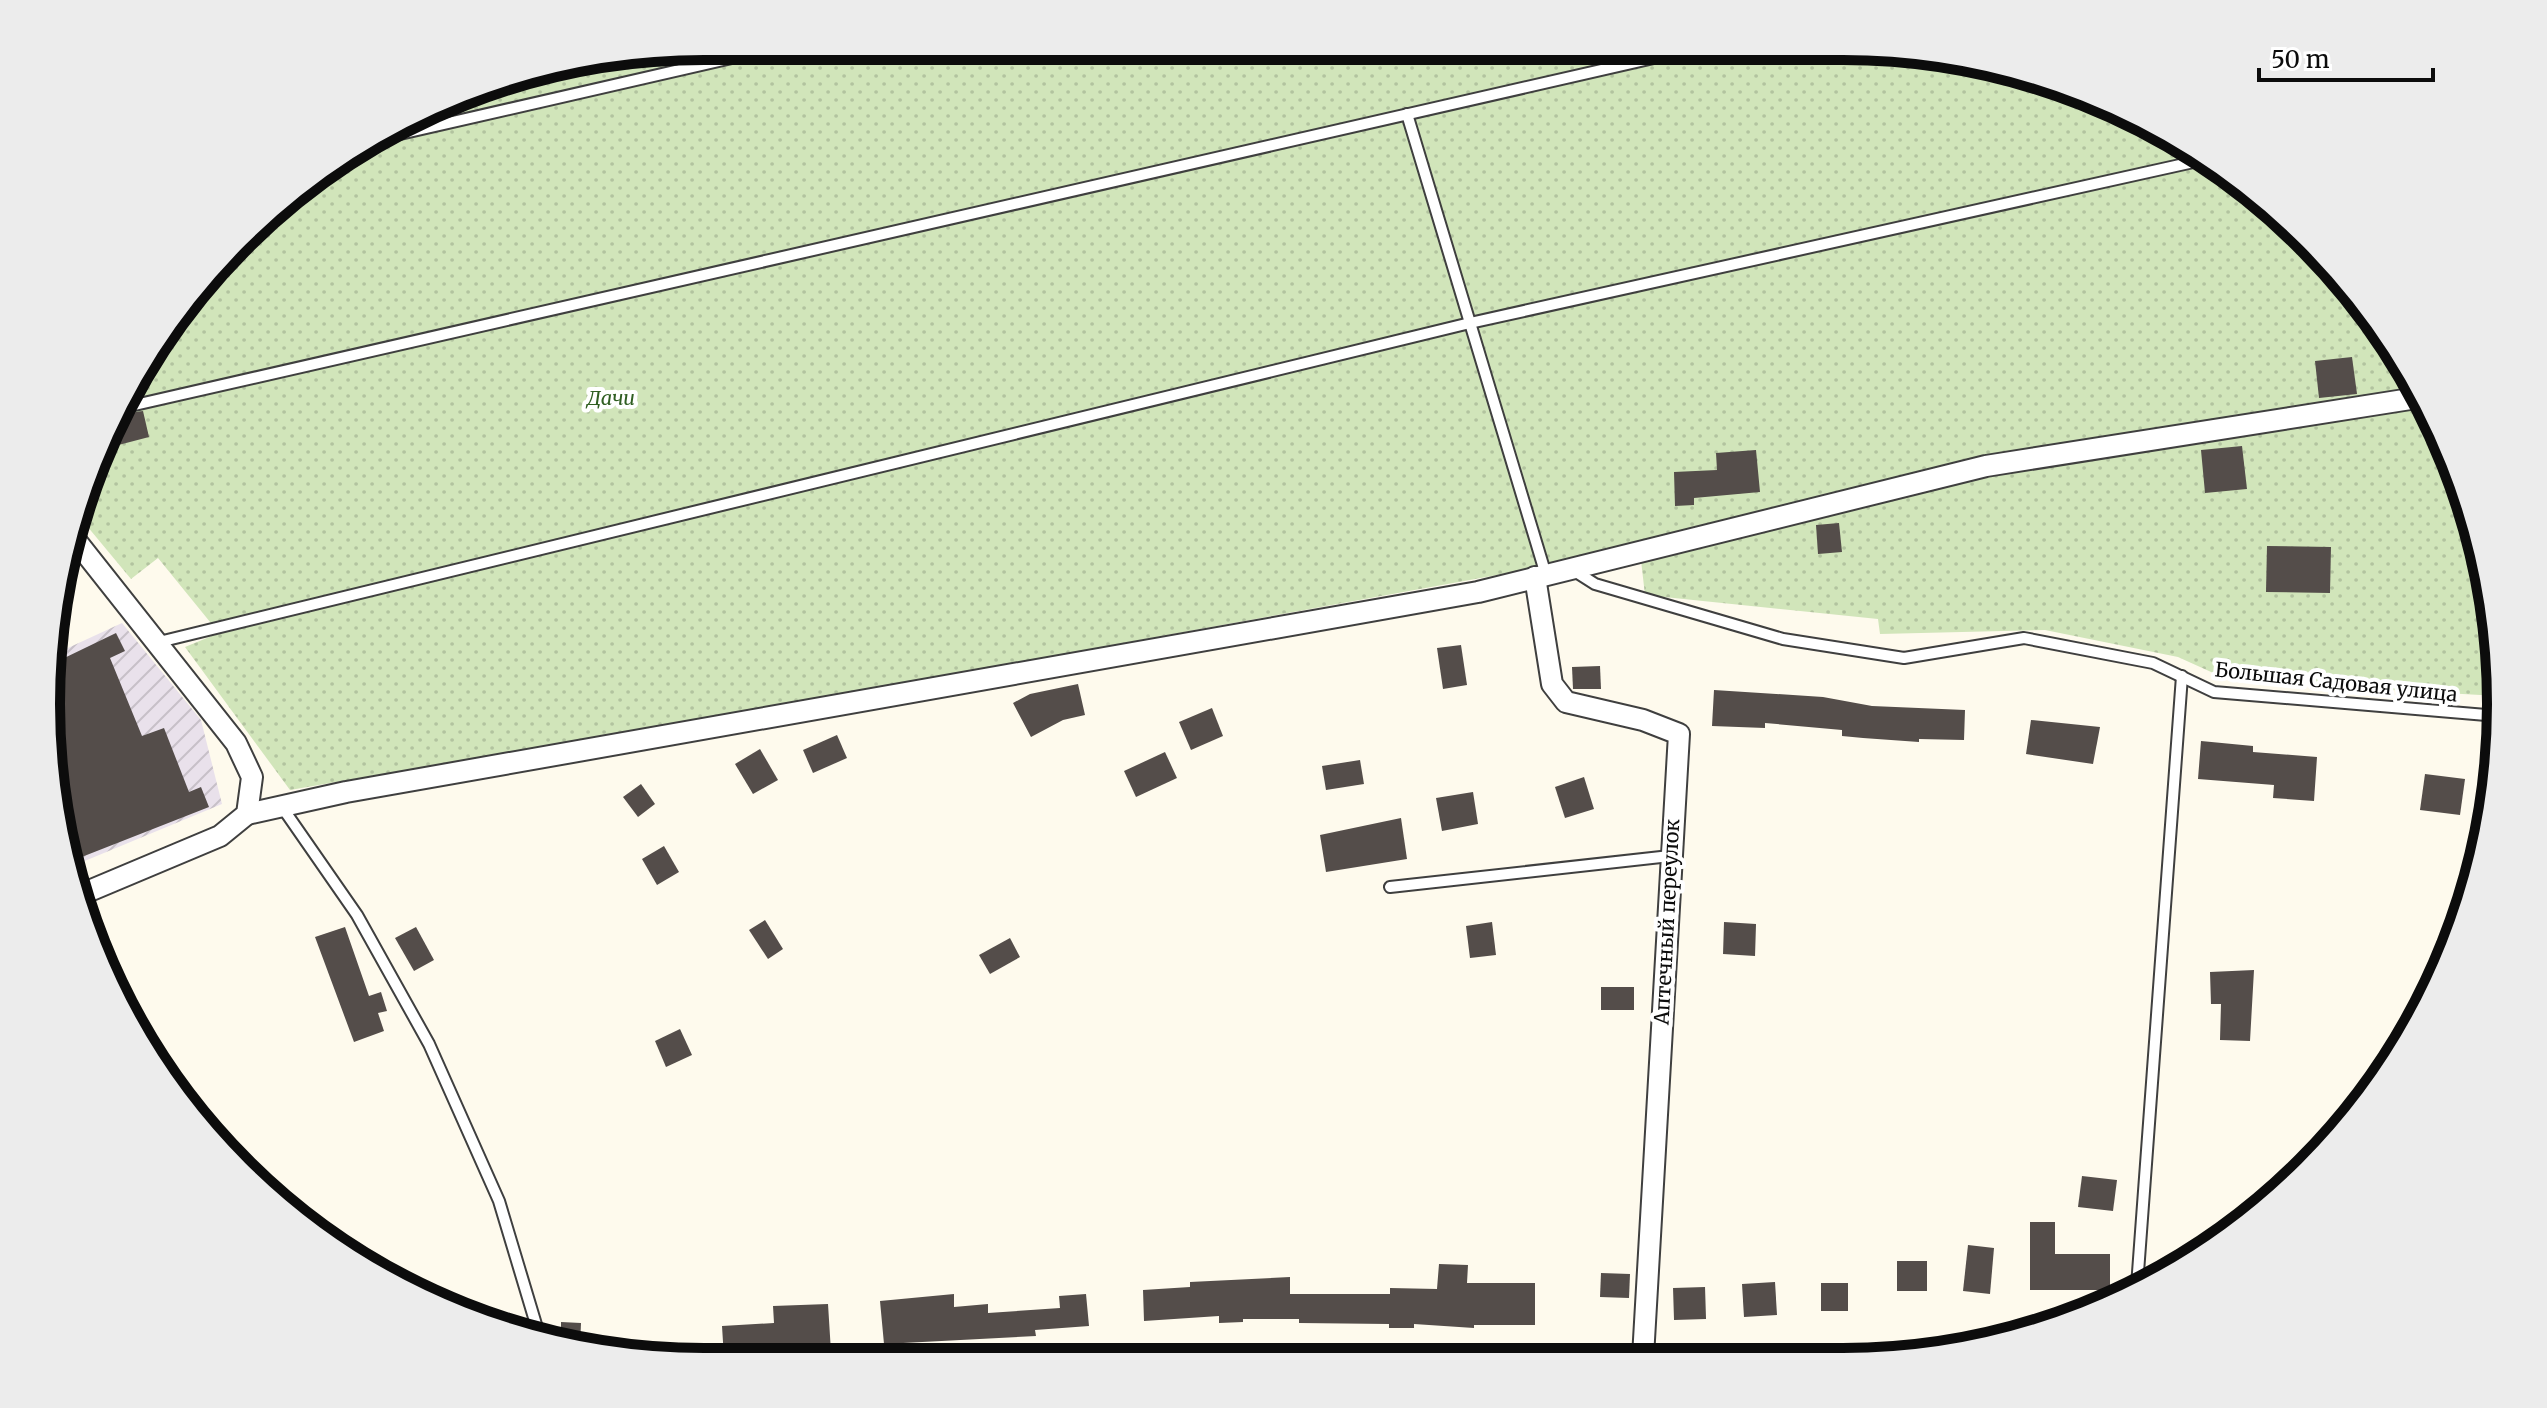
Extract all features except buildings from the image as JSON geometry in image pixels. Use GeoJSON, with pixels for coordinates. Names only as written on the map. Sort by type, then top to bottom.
{"type":"FeatureCollection","features":[{"type":"Feature","properties":{"kind":"street"},"geometry":{"type":"LineString","coordinates":[[88,891],[220,836],[247,814],[346,792],[1478,592],[1986,466],[2410,399]]}},
{"type":"Feature","properties":{"kind":"street"},"geometry":{"type":"LineString","coordinates":[[80,545],[236,743],[252,777],[247,814]]}},
{"type":"Feature","properties":{"kind":"street","name":"Аптечный переулок"},"geometry":{"type":"LineString","coordinates":[[1541,576],[1552,684],[1566,702],[1643,720],[1679,734],[1643,1348]]}},
{"type":"Feature","properties":{"kind":"lane"},"geometry":{"type":"LineString","coordinates":[[407,132],[723,60]]}},
{"type":"Feature","properties":{"kind":"lane"},"geometry":{"type":"LineString","coordinates":[[133,405],[1645,60]]}},
{"type":"Feature","properties":{"kind":"lane"},"geometry":{"type":"LineString","coordinates":[[1407,114],[1541,576]]}},
{"type":"Feature","properties":{"kind":"lane"},"geometry":{"type":"LineString","coordinates":[[159,642],[1470,323],[2191,163]]}},
{"type":"Feature","properties":{"kind":"lane","name":"Большая Садовая улица"},"geometry":{"type":"LineString","coordinates":[[1570,569],[1595,584],[1783,639],[1904,658],[2024,638],[2153,663],[2214,692],[2487,715]]}},
{"type":"Feature","properties":{"kind":"lane"},"geometry":{"type":"LineString","coordinates":[[2138,1277],[2182,676]]}},
{"type":"Feature","properties":{"kind":"lane"},"geometry":{"type":"LineString","coordinates":[[282,807],[357,915],[429,1044],[499,1201],[536,1326]]}},
{"type":"Feature","properties":{"kind":"lane"},"geometry":{"type":"LineString","coordinates":[[1390,887],[1670,856]]}},
{"type":"Feature","properties":{"kind":"shaded area"},"geometry":{"type":"Polygon","coordinates":[[[122,623],[201,720],[222,804],[80,863],[72,830],[61,746],[62,651],[122,623]]]}},
{"type":"Feature","properties":{"kind":"green space","name":"Дачи"},"geometry":{"type":"Polygon","coordinates":[[[704,60],[1885,61],[1969,72],[2010,82],[2050,94],[2128,126],[2165,146],[2235,193],[2268,220],[2327,279],[2354,312],[2401,382],[2421,419],[2453,497],[2475,578],[2486,662],[2487,695],[2231,681],[2178,657],[2045,630],[1880,634],[1878,619],[1645,595],[1639,543],[1535,568],[799,702],[290,790],[185,647],[219,633],[158,558],[131,579],[86,525],[126,419],[146,382],[193,312],[220,279],[279,220],[346,169],[419,126],[497,94],[537,82],[620,66],[704,60]]]}}]}
